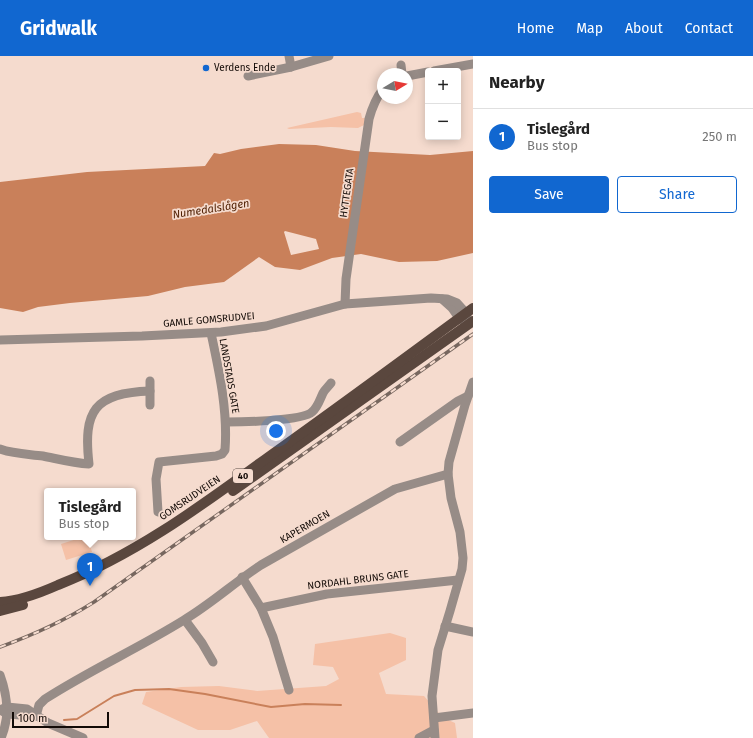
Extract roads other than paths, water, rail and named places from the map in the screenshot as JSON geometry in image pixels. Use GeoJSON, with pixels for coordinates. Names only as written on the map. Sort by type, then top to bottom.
{"type":"FeatureCollection","features":[{"type":"Feature","properties":{"kind":"main road","name":"GOMSRUDVEIEN"},"geometry":{"type":"LineString","coordinates":[[0,602],[14,600],[42,592],[77,578],[153,537],[210,499],[354,396],[466,313]]}},
{"type":"Feature","properties":{"kind":"main road","name":"GOMSRUDVEIEN"},"geometry":{"type":"LineString","coordinates":[[0,611],[44,598],[80,584],[124,562],[163,539],[214,505],[471,323]]}},
{"type":"Feature","properties":{"kind":"street"},"geometry":{"type":"LineString","coordinates":[[288,56],[292,68]]}},
{"type":"Feature","properties":{"kind":"street"},"geometry":{"type":"LineString","coordinates":[[248,76],[292,68],[329,56]]}},
{"type":"Feature","properties":{"kind":"street"},"geometry":{"type":"LineString","coordinates":[[451,68],[473,64]]}},
{"type":"Feature","properties":{"kind":"street"},"geometry":{"type":"LineString","coordinates":[[413,75],[425,73]]}},
{"type":"Feature","properties":{"kind":"street","name":"HYTTEGATA"},"geometry":{"type":"LineString","coordinates":[[345,304],[346,279],[366,145],[372,108],[377,98]]}},
{"type":"Feature","properties":{"kind":"street","name":"GAMLE GOMSRUDVEI"},"geometry":{"type":"LineString","coordinates":[[0,340],[211,333],[266,326],[345,304],[431,298],[447,299],[457,303],[466,313]]}},
{"type":"Feature","properties":{"kind":"street"},"geometry":{"type":"LineString","coordinates":[[466,313],[471,323]]}},
{"type":"Feature","properties":{"kind":"street","name":"LANDSTADS GATE"},"geometry":{"type":"LineString","coordinates":[[158,512],[156,479],[159,462],[216,456],[222,454],[225,450],[225,406],[211,333]]}},
{"type":"Feature","properties":{"kind":"street"},"geometry":{"type":"LineString","coordinates":[[150,381],[150,405]]}},
{"type":"Feature","properties":{"kind":"street"},"geometry":{"type":"LineString","coordinates":[[419,738],[435,734],[432,696],[437,658],[444,626],[462,569],[463,558],[460,532],[451,498],[448,474],[449,462],[473,382]]}},
{"type":"Feature","properties":{"kind":"street","name":"LANDSTADS GATE"},"geometry":{"type":"LineString","coordinates":[[226,422],[265,421],[304,416],[311,413],[324,391],[332,383]]}},
{"type":"Feature","properties":{"kind":"street"},"geometry":{"type":"LineString","coordinates":[[0,449],[77,464],[89,464],[88,429],[90,417],[95,409],[110,397],[150,391]]}},
{"type":"Feature","properties":{"kind":"street"},"geometry":{"type":"LineString","coordinates":[[400,442],[458,401],[468,396]]}},
{"type":"Feature","properties":{"kind":"street","name":"KAPERMOEN"},"geometry":{"type":"LineString","coordinates":[[36,716],[39,705],[52,694],[185,620],[261,564],[395,489],[448,474]]}},
{"type":"Feature","properties":{"kind":"street"},"geometry":{"type":"LineString","coordinates":[[242,577],[261,608],[273,636],[289,690]]}},
{"type":"Feature","properties":{"kind":"street","name":"NORDAHL BRUNS GATE"},"geometry":{"type":"LineString","coordinates":[[261,608],[326,594],[458,580]]}},
{"type":"Feature","properties":{"kind":"street"},"geometry":{"type":"LineString","coordinates":[[185,620],[202,643],[213,662]]}},
{"type":"Feature","properties":{"kind":"street"},"geometry":{"type":"LineString","coordinates":[[444,626],[473,632]]}},
{"type":"Feature","properties":{"kind":"street"},"geometry":{"type":"LineString","coordinates":[[0,675],[6,695],[4,710],[5,729],[1,738]]}},
{"type":"Feature","properties":{"kind":"street"},"geometry":{"type":"LineString","coordinates":[[4,710],[27,709],[36,716],[83,738]]}},
{"type":"Feature","properties":{"kind":"street"},"geometry":{"type":"LineString","coordinates":[[434,718],[473,713]]}},
{"type":"Feature","properties":{"kind":"water","name":"Numedalslågen"},"geometry":{"type":"Polygon","coordinates":[[[279,144],[316,145],[355,151],[430,155],[473,151],[473,253],[437,261],[399,262],[361,254],[332,258],[300,270],[275,267],[259,257],[224,282],[185,287],[148,296],[38,307],[23,312],[0,308],[0,182],[87,172],[205,166],[214,153],[220,154],[241,149],[279,144]],[[284,232],[291,255],[319,249],[316,239],[284,232]]]}},
{"type":"Feature","properties":{"kind":"waterway"},"geometry":{"type":"LineString","coordinates":[[64,720],[77,719],[114,696],[135,690],[169,689],[205,694],[271,707],[305,704],[341,705]]}},
{"type":"Feature","properties":{"kind":"railway"},"geometry":{"type":"LineString","coordinates":[[0,647],[48,627],[94,602],[473,334]]}},
{"type":"Feature","properties":{"kind":"place","name":"Verdens Ende"},"geometry":{"type":"Point","coordinates":[206,68]}},
{"type":"Feature","properties":{"kind":"place","name":"Tislegård"},"geometry":{"type":"Point","coordinates":[90,586]}}]}
